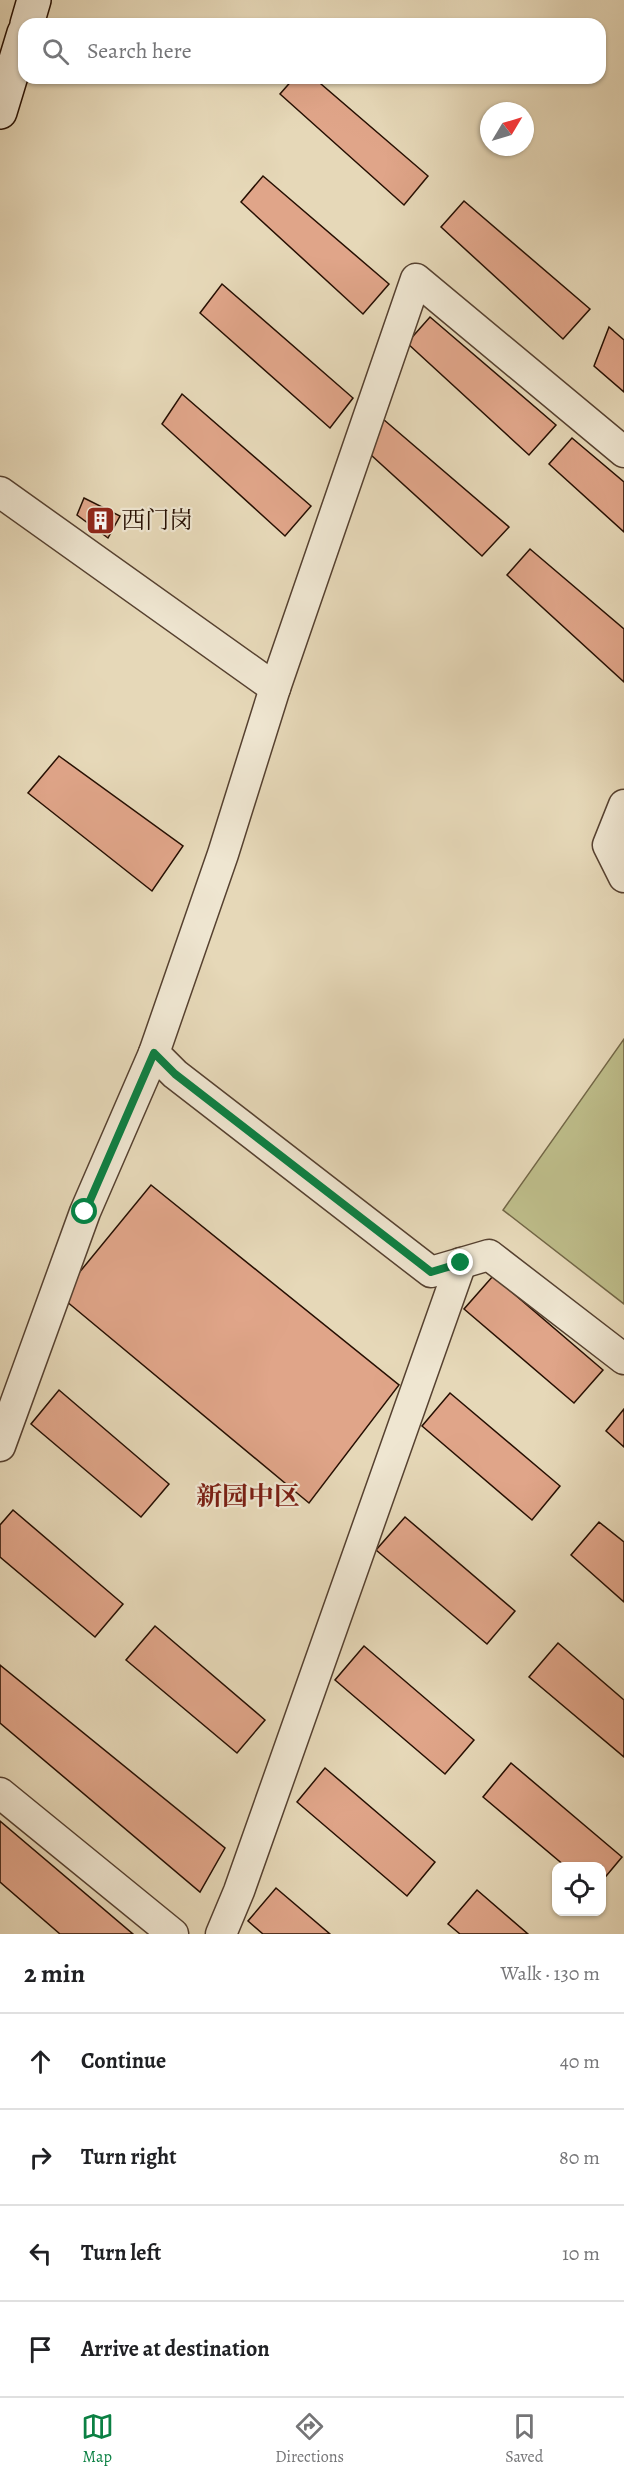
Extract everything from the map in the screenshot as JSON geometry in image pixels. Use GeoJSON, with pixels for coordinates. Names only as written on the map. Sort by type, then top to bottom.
{"type":"FeatureCollection","features":[{"type":"Feature","properties":{"kind":"main road"},"geometry":{"type":"LineString","coordinates":[[29,18],[34,0]]}},
{"type":"Feature","properties":{"kind":"main road"},"geometry":{"type":"LineString","coordinates":[[0,112],[18,53]]}},
{"type":"Feature","properties":{"kind":"street"},"geometry":{"type":"LineString","coordinates":[[0,1446],[85,1212],[154,1053],[223,854],[275,688],[416,279],[624,452]]}},
{"type":"Feature","properties":{"kind":"street"},"geometry":{"type":"LineString","coordinates":[[0,492],[275,688]]}},
{"type":"Feature","properties":{"kind":"street"},"geometry":{"type":"LineString","coordinates":[[624,805],[608,845],[624,877]]}},
{"type":"Feature","properties":{"kind":"street"},"geometry":{"type":"LineString","coordinates":[[154,1053],[175,1074],[431,1272],[489,1255],[624,1359]]}},
{"type":"Feature","properties":{"kind":"street"},"geometry":{"type":"LineString","coordinates":[[222,1934],[461,1263]]}},
{"type":"Feature","properties":{"kind":"street"},"geometry":{"type":"LineString","coordinates":[[0,1793],[173,1934]]}},
{"type":"Feature","properties":{"kind":"shaded area"},"geometry":{"type":"Polygon","coordinates":[[[624,1039],[624,1304],[503,1210],[624,1039]]]}},
{"type":"Feature","properties":{"kind":"building"},"geometry":{"type":"Polygon","coordinates":[[[289,84],[321,84],[428,176],[404,205],[280,94],[289,84]]]}},
{"type":"Feature","properties":{"kind":"building"},"geometry":{"type":"Polygon","coordinates":[[[263,176],[389,284],[363,314],[241,202],[263,176]]]}},
{"type":"Feature","properties":{"kind":"building"},"geometry":{"type":"Polygon","coordinates":[[[464,201],[590,309],[563,339],[441,227],[464,201]]]}},
{"type":"Feature","properties":{"kind":"building"},"geometry":{"type":"Polygon","coordinates":[[[222,284],[353,398],[330,428],[200,313],[222,284]]]}},
{"type":"Feature","properties":{"kind":"building"},"geometry":{"type":"Polygon","coordinates":[[[430,317],[556,425],[529,455],[407,343],[430,317]]]}},
{"type":"Feature","properties":{"kind":"building"},"geometry":{"type":"Polygon","coordinates":[[[609,327],[624,340],[624,392],[594,366],[609,327]]]}},
{"type":"Feature","properties":{"kind":"building"},"geometry":{"type":"Polygon","coordinates":[[[182,394],[311,506],[285,536],[162,424],[182,394]]]}},
{"type":"Feature","properties":{"kind":"building"},"geometry":{"type":"Polygon","coordinates":[[[383,419],[509,527],[482,556],[360,445],[383,419]]]}},
{"type":"Feature","properties":{"kind":"building"},"geometry":{"type":"Polygon","coordinates":[[[572,438],[624,482],[624,532],[549,464],[572,438]]]}},
{"type":"Feature","properties":{"kind":"building","name":"西门岗"},"geometry":{"type":"Polygon","coordinates":[[[84,498],[120,516],[108,538],[77,515],[84,498]]]}},
{"type":"Feature","properties":{"kind":"building"},"geometry":{"type":"Polygon","coordinates":[[[530,549],[624,629],[624,682],[507,575],[530,549]]]}},
{"type":"Feature","properties":{"kind":"building"},"geometry":{"type":"Polygon","coordinates":[[[59,756],[183,846],[152,891],[28,793],[59,756]]]}},
{"type":"Feature","properties":{"kind":"building"},"geometry":{"type":"Polygon","coordinates":[[[151,1185],[399,1385],[309,1503],[60,1296],[151,1185]]]}},
{"type":"Feature","properties":{"kind":"building"},"geometry":{"type":"Polygon","coordinates":[[[493,1276],[603,1370],[574,1403],[464,1309],[493,1276]]]}},
{"type":"Feature","properties":{"kind":"building"},"geometry":{"type":"Polygon","coordinates":[[[59,1390],[169,1484],[141,1517],[31,1424],[59,1390]]]}},
{"type":"Feature","properties":{"kind":"building"},"geometry":{"type":"Polygon","coordinates":[[[450,1393],[560,1486],[532,1520],[422,1426],[450,1393]]]}},
{"type":"Feature","properties":{"kind":"building"},"geometry":{"type":"Polygon","coordinates":[[[624,1409],[624,1447],[606,1431],[624,1409]]]}},
{"type":"Feature","properties":{"kind":"building"},"geometry":{"type":"Polygon","coordinates":[[[13,1510],[123,1604],[95,1637],[0,1557],[0,1525],[13,1510]]]}},
{"type":"Feature","properties":{"kind":"building"},"geometry":{"type":"Polygon","coordinates":[[[405,1517],[515,1611],[487,1644],[376,1550],[405,1517]]]}},
{"type":"Feature","properties":{"kind":"building"},"geometry":{"type":"Polygon","coordinates":[[[599,1522],[624,1542],[624,1602],[571,1555],[599,1522]]]}},
{"type":"Feature","properties":{"kind":"building"},"geometry":{"type":"Polygon","coordinates":[[[155,1626],[265,1720],[237,1753],[126,1660],[155,1626]]]}},
{"type":"Feature","properties":{"kind":"building"},"geometry":{"type":"Polygon","coordinates":[[[558,1643],[624,1700],[624,1757],[529,1677],[558,1643]]]}},
{"type":"Feature","properties":{"kind":"building"},"geometry":{"type":"Polygon","coordinates":[[[364,1646],[474,1740],[445,1774],[335,1680],[364,1646]]]}},
{"type":"Feature","properties":{"kind":"building"},"geometry":{"type":"Polygon","coordinates":[[[0,1665],[225,1848],[200,1892],[0,1723],[0,1665]]]}},
{"type":"Feature","properties":{"kind":"building"},"geometry":{"type":"Polygon","coordinates":[[[511,1763],[622,1857],[606,1876],[606,1862],[560,1862],[483,1797],[511,1763]]]}},
{"type":"Feature","properties":{"kind":"building"},"geometry":{"type":"Polygon","coordinates":[[[325,1768],[435,1862],[407,1896],[297,1802],[325,1768]]]}},
{"type":"Feature","properties":{"kind":"building"},"geometry":{"type":"Polygon","coordinates":[[[0,1821],[133,1934],[60,1934],[0,1882],[0,1821]]]}},
{"type":"Feature","properties":{"kind":"building"},"geometry":{"type":"Polygon","coordinates":[[[276,1888],[330,1934],[263,1934],[248,1921],[276,1888]]]}},
{"type":"Feature","properties":{"kind":"building"},"geometry":{"type":"Polygon","coordinates":[[[477,1890],[528,1934],[460,1934],[448,1924],[477,1890]]]}},
{"type":"Feature","properties":{"kind":"place","name":"西门岗"},"geometry":{"type":"Point","coordinates":[100,520]}},
{"type":"Feature","properties":{"kind":"district","name":"新园中区"},"geometry":{"type":"Point","coordinates":[248,1496]}},
{"type":"Feature","properties":{"kind":"route"},"geometry":{"type":"LineString","coordinates":[[85,1212],[154,1053],[175,1074],[431,1272],[461,1263]]}}]}
